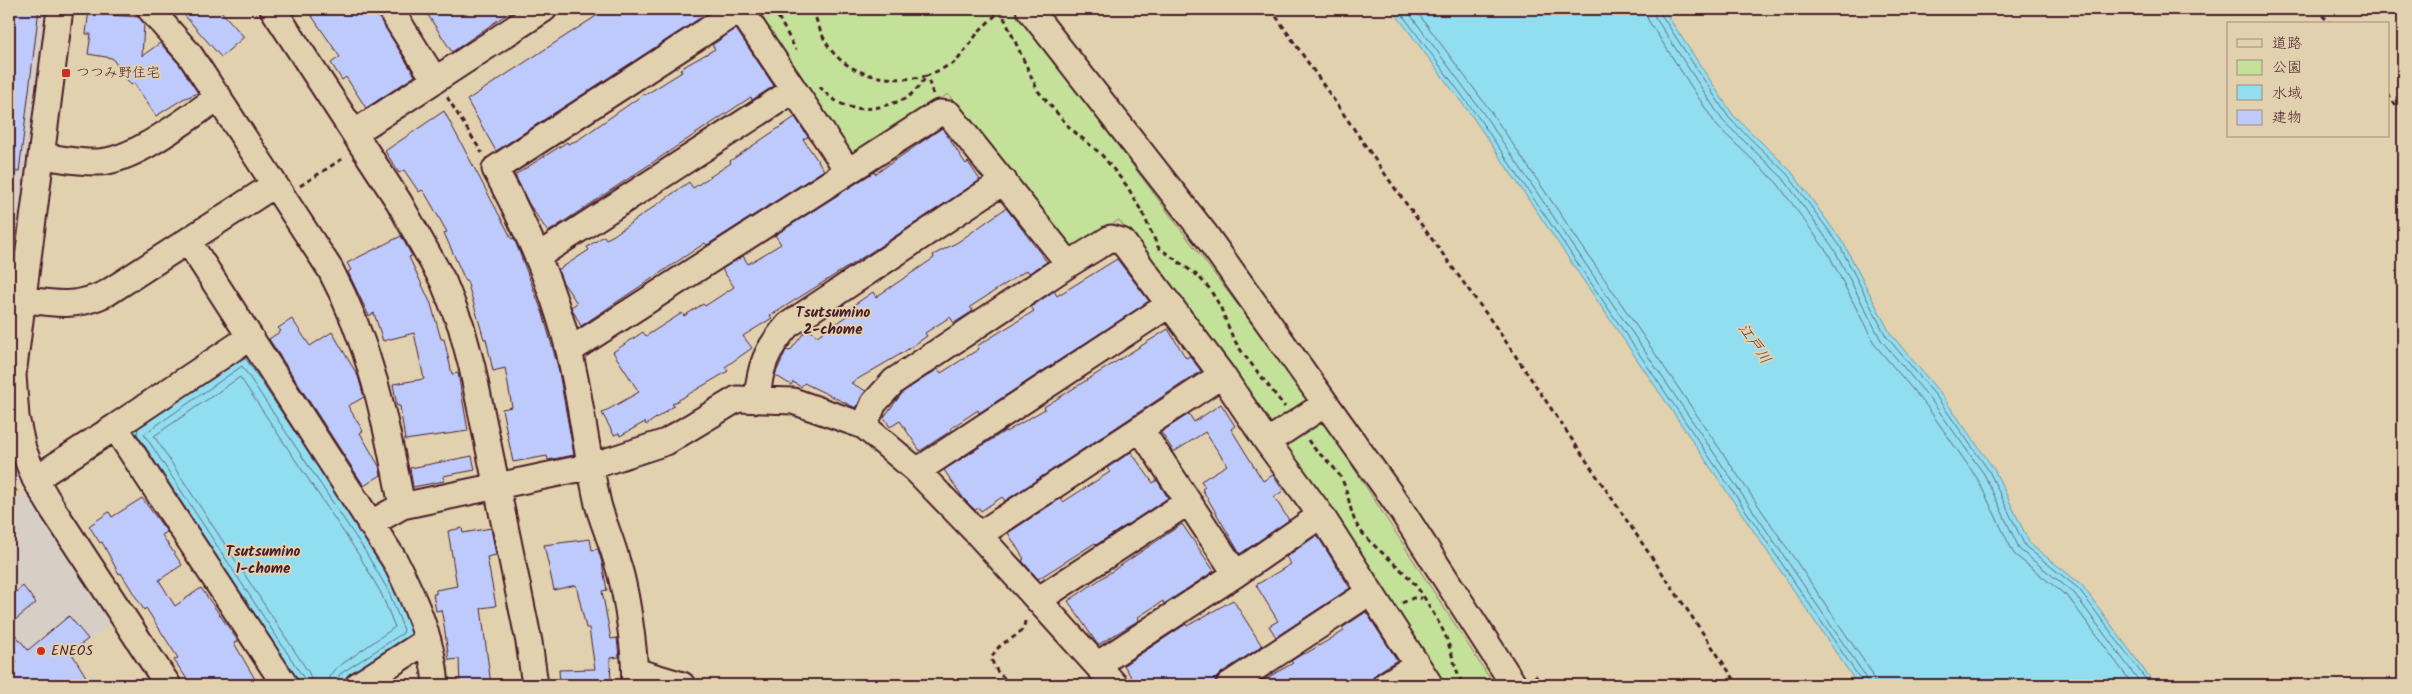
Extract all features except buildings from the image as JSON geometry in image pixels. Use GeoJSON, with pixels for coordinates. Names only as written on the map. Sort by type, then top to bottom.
{"type":"FeatureCollection","features":[{"type":"Feature","properties":{"kind":"street"},"geometry":{"type":"LineString","coordinates":[[60,9],[13,376],[16,417],[23,449],[35,479],[168,685]]}},
{"type":"Feature","properties":{"kind":"street"},"geometry":{"type":"LineString","coordinates":[[150,9],[190,55],[330,269],[365,346],[378,386],[402,506]]}},
{"type":"Feature","properties":{"kind":"street"},"geometry":{"type":"LineString","coordinates":[[274,9],[399,202],[443,282],[457,317],[472,367],[529,642],[535,685]]}},
{"type":"Feature","properties":{"kind":"street"},"geometry":{"type":"LineString","coordinates":[[390,9],[440,87]]}},
{"type":"Feature","properties":{"kind":"street"},"geometry":{"type":"LineString","coordinates":[[359,140],[440,87],[544,9]]}},
{"type":"Feature","properties":{"kind":"street"},"geometry":{"type":"LineString","coordinates":[[682,685],[634,678],[618,564],[598,505],[569,351],[538,256],[495,169],[740,9],[805,86],[848,171]]}},
{"type":"Feature","properties":{"kind":"street"},"geometry":{"type":"LineString","coordinates":[[1029,9],[1205,234],[1398,505],[1514,685]]}},
{"type":"Feature","properties":{"kind":"street"},"geometry":{"type":"LineString","coordinates":[[538,256],[805,86]]}},
{"type":"Feature","properties":{"kind":"street"},"geometry":{"type":"LineString","coordinates":[[40,156],[98,162],[117,159],[134,152],[219,97]]}},
{"type":"Feature","properties":{"kind":"street"},"geometry":{"type":"LineString","coordinates":[[569,351],[939,113],[949,114],[1069,264]]}},
{"type":"Feature","properties":{"kind":"street"},"geometry":{"type":"LineString","coordinates":[[757,399],[759,377],[771,344],[788,325],[1004,181]]}},
{"type":"Feature","properties":{"kind":"street"},"geometry":{"type":"LineString","coordinates":[[22,299],[73,305],[91,301],[107,293],[188,241],[278,191]]}},
{"type":"Feature","properties":{"kind":"street"},"geometry":{"type":"LineString","coordinates":[[864,426],[874,403],[894,381],[1111,238],[1122,241],[1222,375],[1267,442],[1321,515],[1423,675],[1385,685]]}},
{"type":"Feature","properties":{"kind":"street"},"geometry":{"type":"LineString","coordinates":[[188,241],[321,478]]}},
{"type":"Feature","properties":{"kind":"street"},"geometry":{"type":"LineString","coordinates":[[916,471],[1170,304]]}},
{"type":"Feature","properties":{"kind":"street"},"geometry":{"type":"LineString","coordinates":[[35,479],[243,342]]}},
{"type":"Feature","properties":{"kind":"street"},"geometry":{"type":"LineString","coordinates":[[243,342],[395,561],[410,590],[428,640],[436,685]]}},
{"type":"Feature","properties":{"kind":"street"},"geometry":{"type":"LineString","coordinates":[[979,535],[1222,375]]}},
{"type":"Feature","properties":{"kind":"street"},"geometry":{"type":"LineString","coordinates":[[370,524],[402,506],[497,488],[592,466],[666,442],[737,399],[793,401],[864,426],[916,471],[979,535],[1031,605],[1097,665],[1115,685]]}},
{"type":"Feature","properties":{"kind":"street"},"geometry":{"type":"LineString","coordinates":[[1267,442],[1325,404]]}},
{"type":"Feature","properties":{"kind":"street"},"geometry":{"type":"LineString","coordinates":[[115,427],[285,685]]}},
{"type":"Feature","properties":{"kind":"street"},"geometry":{"type":"LineString","coordinates":[[1140,430],[1236,574]]}},
{"type":"Feature","properties":{"kind":"street"},"geometry":{"type":"LineString","coordinates":[[1031,605],[1188,502]]}},
{"type":"Feature","properties":{"kind":"street"},"geometry":{"type":"LineString","coordinates":[[1097,665],[1236,574],[1321,515]]}},
{"type":"Feature","properties":{"kind":"street"},"geometry":{"type":"LineString","coordinates":[[1229,685],[1370,592]]}},
{"type":"Feature","properties":{"kind":"street"},"geometry":{"type":"LineString","coordinates":[[358,685],[428,640]]}},
{"type":"Feature","properties":{"kind":"path"},"geometry":{"type":"LineString","coordinates":[[774,9],[797,52]]}},
{"type":"Feature","properties":{"kind":"path"},"geometry":{"type":"LineString","coordinates":[[815,9],[815,17],[825,41],[840,61],[862,73],[885,78],[911,79],[927,76],[956,62],[980,30],[1000,10],[1038,91],[1070,128],[1101,154],[1126,186],[1143,214],[1158,247],[1198,276],[1209,288],[1242,352],[1288,411]]}},
{"type":"Feature","properties":{"kind":"path"},"geometry":{"type":"LineString","coordinates":[[1270,9],[1394,187],[1498,330],[1738,685]]}},
{"type":"Feature","properties":{"kind":"path"},"geometry":{"type":"LineString","coordinates":[[2316,9],[2329,22]]}},
{"type":"Feature","properties":{"kind":"path"},"geometry":{"type":"LineString","coordinates":[[805,86],[835,102],[854,109],[867,110],[900,103],[910,96],[927,76]]}},
{"type":"Feature","properties":{"kind":"path"},"geometry":{"type":"LineString","coordinates":[[927,76],[933,95]]}},
{"type":"Feature","properties":{"kind":"path"},"geometry":{"type":"LineString","coordinates":[[440,87],[488,162],[495,169]]}},
{"type":"Feature","properties":{"kind":"path"},"geometry":{"type":"LineString","coordinates":[[2390,97],[2403,116]]}},
{"type":"Feature","properties":{"kind":"path"},"geometry":{"type":"LineString","coordinates":[[278,191],[359,140]]}},
{"type":"Feature","properties":{"kind":"path"},"geometry":{"type":"LineString","coordinates":[[1303,433],[1312,447],[1335,468],[1343,481],[1348,502],[1358,527],[1372,544],[1413,581],[1442,628],[1456,672],[1463,685]]}},
{"type":"Feature","properties":{"kind":"path"},"geometry":{"type":"LineString","coordinates":[[1011,685],[997,671],[991,659],[999,647],[1017,636],[1025,622],[1031,605]]}},
{"type":"Feature","properties":{"kind":"shaded area"},"geometry":{"type":"Polygon","coordinates":[[[9,9],[48,9],[9,314],[9,9]]]}},
{"type":"Feature","properties":{"kind":"shaded area"},"geometry":{"type":"Polygon","coordinates":[[[9,435],[24,480],[9,490],[9,435]]]}},
{"type":"Feature","properties":{"kind":"shaded area"},"geometry":{"type":"Polygon","coordinates":[[[29,490],[113,622],[34,685],[9,685],[9,504],[29,490]]]}},
{"type":"Feature","properties":{"kind":"green space"},"geometry":{"type":"Polygon","coordinates":[[[750,9],[1015,9],[1307,397],[1303,410],[1271,427],[1266,425],[1119,220],[1071,249],[1065,246],[948,94],[853,156],[843,152],[750,9]]]}},
{"type":"Feature","properties":{"kind":"green space"},"geometry":{"type":"Polygon","coordinates":[[[1315,423],[1326,425],[1494,685],[1436,685],[1284,449],[1287,440],[1315,423]]]}},
{"type":"Feature","properties":{"kind":"water","name":"江戸川"},"geometry":{"type":"Polygon","coordinates":[[[1392,9],[1663,9],[1733,115],[1791,171],[1844,244],[1890,333],[1940,393],[1994,469],[2030,544],[2082,585],[2155,685],[1858,685],[1474,119],[1392,9]]]}},
{"type":"Feature","properties":{"kind":"water"},"geometry":{"type":"Polygon","coordinates":[[[241,353],[250,354],[375,545],[410,612],[414,639],[344,685],[295,685],[131,435],[132,426],[241,353]]]}},
{"type":"Feature","properties":{"kind":"place","name":"つつみ野住宅"},"geometry":{"type":"Point","coordinates":[66,73]}},
{"type":"Feature","properties":{"kind":"place","name":"ENEOS"},"geometry":{"type":"Point","coordinates":[41,651]}},
{"type":"Feature","properties":{"kind":"district","name":"Tsutsumino 2-chome"},"geometry":{"type":"Point","coordinates":[833,322]}},
{"type":"Feature","properties":{"kind":"district","name":"Tsutsumino 1-chome"},"geometry":{"type":"Point","coordinates":[263,560]}}]}
